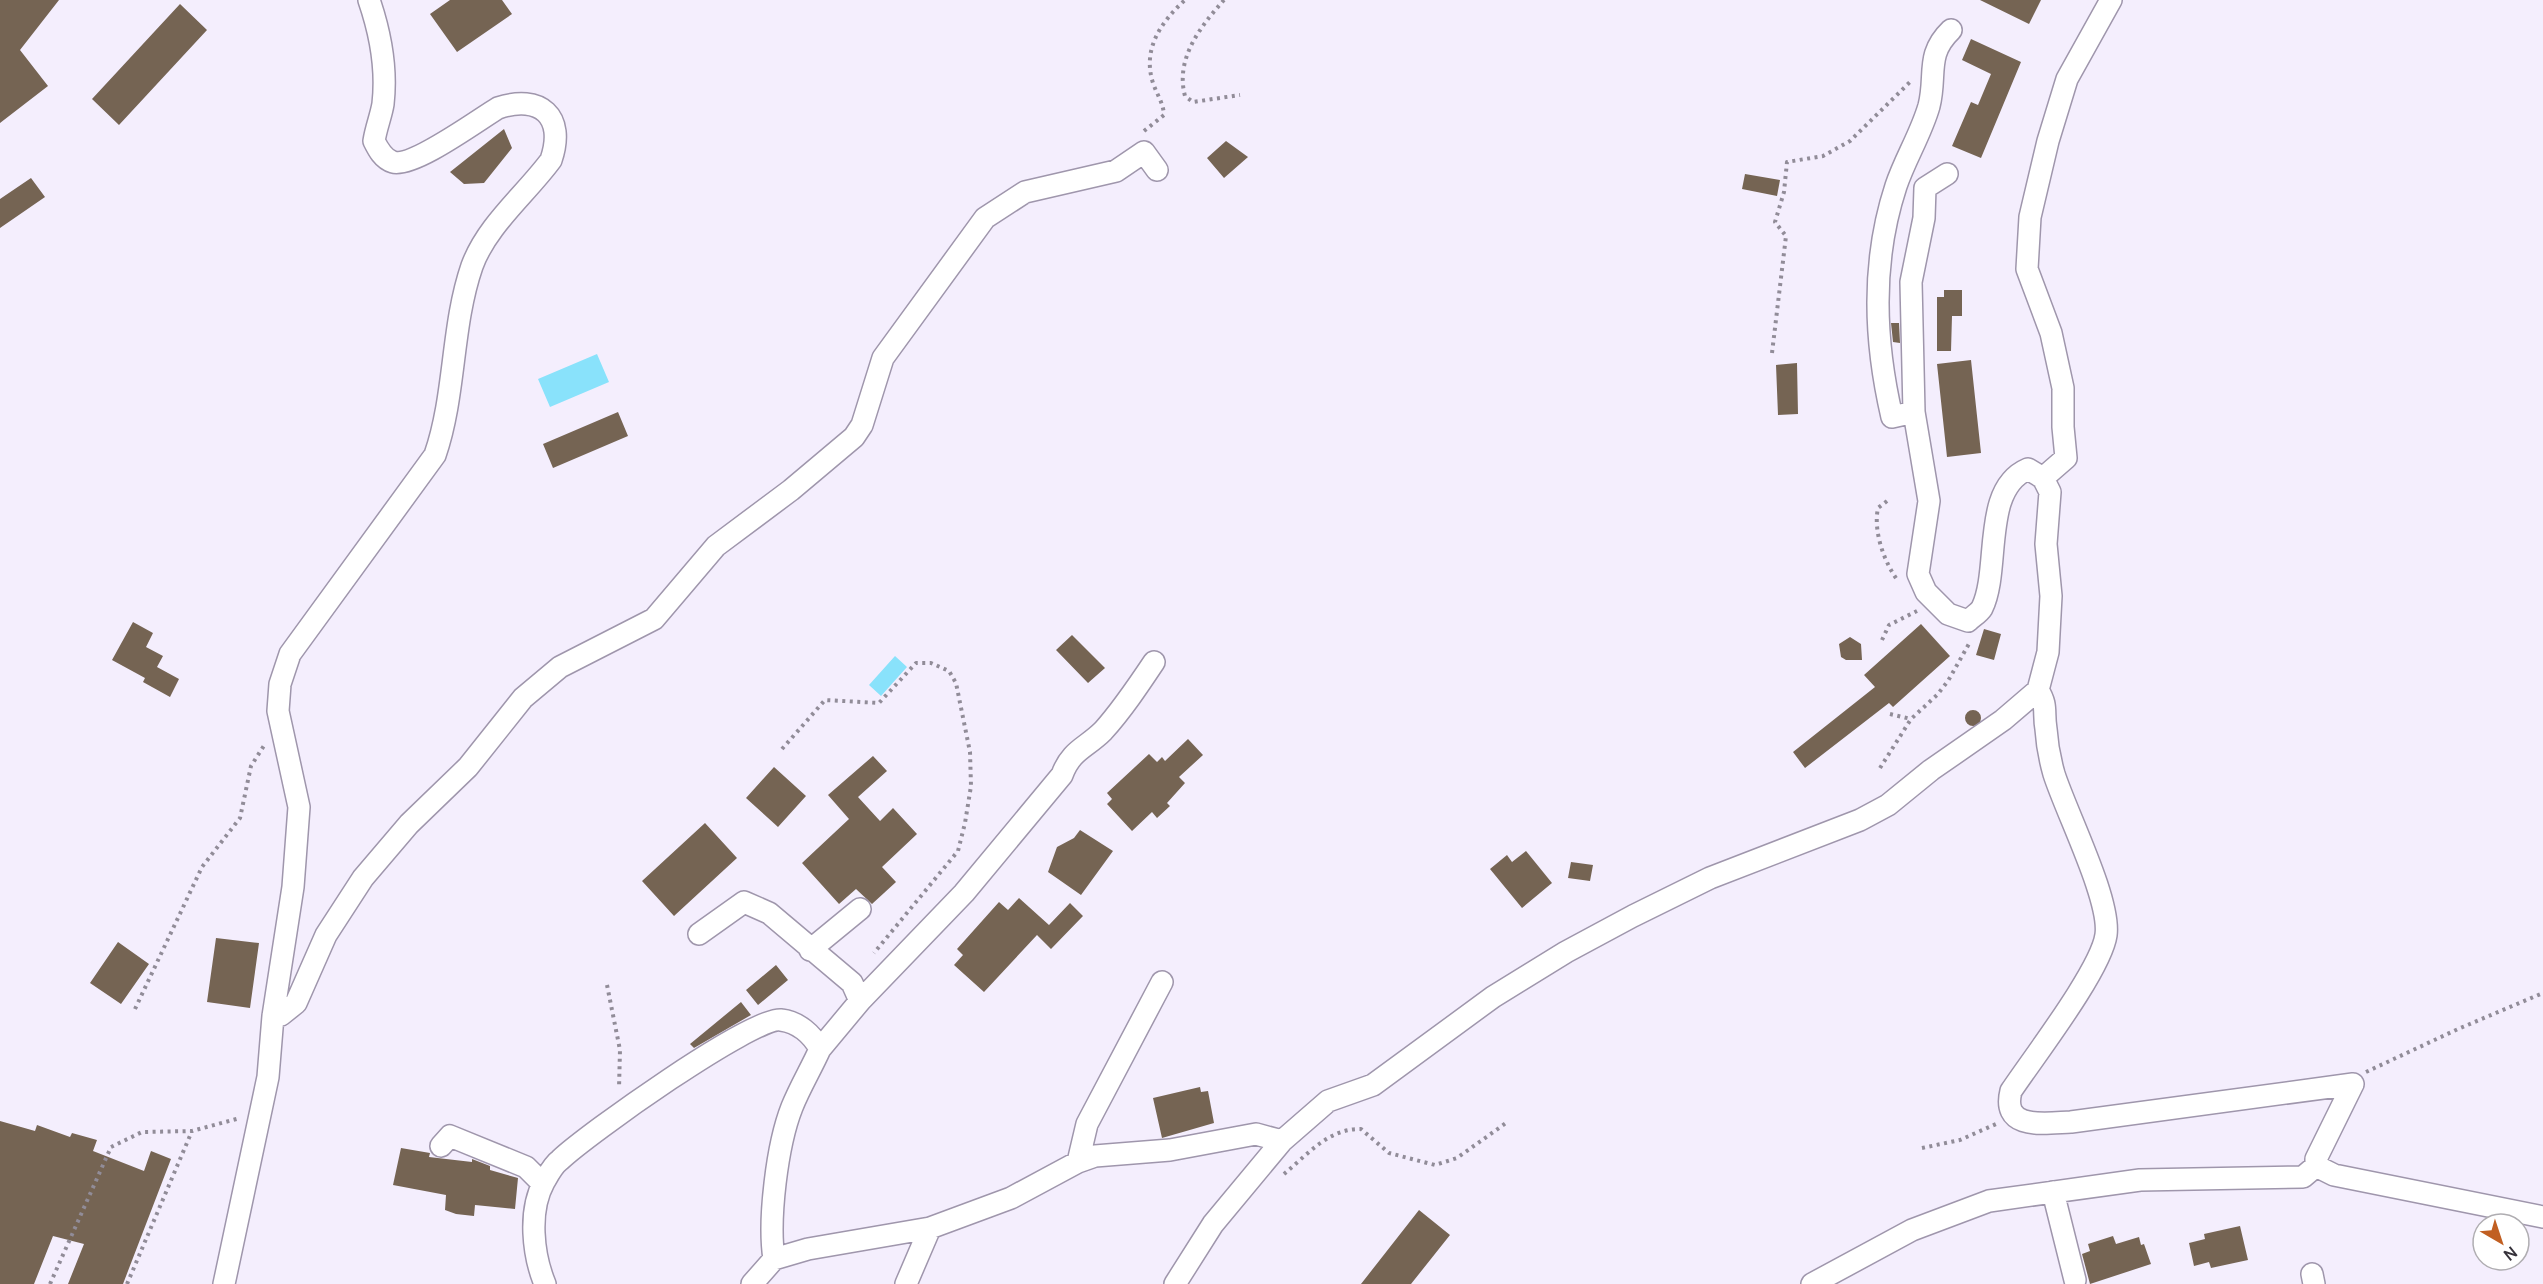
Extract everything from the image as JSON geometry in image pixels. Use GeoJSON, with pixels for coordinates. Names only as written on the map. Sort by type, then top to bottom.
{"type":"FeatureCollection","features":[{"type":"Feature","properties":{"kind":"street"},"geometry":{"type":"LineString","coordinates":[[224,1284],[245,1176],[268,1077],[273,1016],[293,887],[299,807],[278,711],[280,684],[290,654],[435,455],[445,427],[465,293],[472,266],[497,225],[551,160],[556,147],[557,132],[552,118],[542,109],[528,103],[511,104],[498,108],[413,159],[393,162],[385,157],[374,141],[383,103],[383,81],[379,37],[369,0]]}},
{"type":"Feature","properties":{"kind":"street"},"geometry":{"type":"LineString","coordinates":[[2043,478],[2066,458],[2063,388],[2051,333],[2027,269],[2030,217],[2048,141],[2067,80],[2111,0]]}},
{"type":"Feature","properties":{"kind":"street"},"geometry":{"type":"LineString","coordinates":[[1914,412],[1892,417],[1881,369],[1877,273],[1889,206],[1929,105],[1933,55],[1939,41],[1951,30]]}},
{"type":"Feature","properties":{"kind":"street"},"geometry":{"type":"LineString","coordinates":[[273,1016],[281,1015],[296,1003],[326,935],[363,878],[409,824],[468,767],[523,698],[560,668],[654,618],[716,546],[791,490],[854,437],[862,425],[883,358],[985,218],[1025,192],[1107,174],[1130,164],[1144,152],[1157,170]]}},
{"type":"Feature","properties":{"kind":"street"},"geometry":{"type":"LineString","coordinates":[[1176,1284],[1213,1224],[1282,1141],[1328,1101],[1373,1085],[1493,997],[1566,952],[1710,878],[1860,820],[1888,805],[1931,770],[2003,720],[2038,690],[2048,652],[2051,596],[2046,544],[2050,492],[2043,478],[2028,470],[2016,475],[1998,507],[1991,569],[1981,609],[1968,621],[1948,614],[1925,594],[1918,574],[1929,501],[1914,412],[1911,282],[1924,218],[1925,188],[1947,174]]}},
{"type":"Feature","properties":{"kind":"street"},"geometry":{"type":"LineString","coordinates":[[774,1259],[771,1240],[772,1204],[781,1153],[791,1109],[820,1048],[860,1001],[964,893],[1062,775],[1068,759],[1101,733],[1127,702],[1154,662]]}},
{"type":"Feature","properties":{"kind":"street"},"geometry":{"type":"LineString","coordinates":[[2038,690],[2046,703],[2045,727],[2054,772],[2099,893],[2106,934],[2100,954],[2080,988],[2011,1091],[2007,1104],[2013,1115],[2024,1121],[2071,1122],[2179,1105],[2281,1095],[2353,1084]]}},
{"type":"Feature","properties":{"kind":"street"},"geometry":{"type":"LineString","coordinates":[[699,934],[744,902],[769,913],[810,950],[852,983],[860,1001]]}},
{"type":"Feature","properties":{"kind":"street"},"geometry":{"type":"LineString","coordinates":[[810,950],[860,909]]}},
{"type":"Feature","properties":{"kind":"street"},"geometry":{"type":"LineString","coordinates":[[1078,1162],[1087,1124],[1162,982]]}},
{"type":"Feature","properties":{"kind":"street"},"geometry":{"type":"LineString","coordinates":[[545,1284],[535,1249],[535,1218],[543,1184],[557,1162],[672,1078],[761,1024],[780,1020],[802,1028],[820,1048]]}},
{"type":"Feature","properties":{"kind":"street"},"geometry":{"type":"LineString","coordinates":[[1812,1284],[1912,1230],[1989,1201],[2139,1180],[2303,1177],[2316,1166],[2316,1159],[2353,1084]]}},
{"type":"Feature","properties":{"kind":"street"},"geometry":{"type":"LineString","coordinates":[[752,1284],[774,1259],[808,1249],[930,1228],[1011,1198],[1078,1162],[1095,1156],[1170,1150],[1256,1134],[1282,1141]]}},
{"type":"Feature","properties":{"kind":"street"},"geometry":{"type":"LineString","coordinates":[[441,1146],[450,1136],[526,1167],[543,1184]]}},
{"type":"Feature","properties":{"kind":"street"},"geometry":{"type":"LineString","coordinates":[[2316,1166],[2334,1175],[2543,1217]]}},
{"type":"Feature","properties":{"kind":"street"},"geometry":{"type":"LineString","coordinates":[[2053,1192],[2075,1280]]}},
{"type":"Feature","properties":{"kind":"street"},"geometry":{"type":"LineString","coordinates":[[906,1284],[930,1228]]}},
{"type":"Feature","properties":{"kind":"path"},"geometry":{"type":"LineString","coordinates":[[1136,136],[1164,115],[1163,105],[1151,74],[1151,47],[1156,32],[1185,0]]}},
{"type":"Feature","properties":{"kind":"path"},"geometry":{"type":"LineString","coordinates":[[1224,0],[1210,15],[1189,50],[1181,82],[1185,96],[1193,102],[1240,95]]}},
{"type":"Feature","properties":{"kind":"path"},"geometry":{"type":"LineString","coordinates":[[1772,353],[1786,236],[1774,222],[1784,192],[1786,162],[1823,156],[1850,141],[1906,88],[1933,55]]}},
{"type":"Feature","properties":{"kind":"path"},"geometry":{"type":"LineString","coordinates":[[1882,640],[1888,625],[1918,610],[1925,594],[1897,581],[1888,567],[1875,521],[1878,508],[1887,501]]}},
{"type":"Feature","properties":{"kind":"path"},"geometry":{"type":"LineString","coordinates":[[1880,768],[1911,719],[1937,695],[1948,681],[1971,639],[1968,621]]}},
{"type":"Feature","properties":{"kind":"path"},"geometry":{"type":"LineString","coordinates":[[782,749],[825,700],[879,703],[916,663],[931,663],[949,671],[956,683],[970,752],[971,786],[958,851],[872,957]]}},
{"type":"Feature","properties":{"kind":"path"},"geometry":{"type":"LineString","coordinates":[[1890,714],[1911,719]]}},
{"type":"Feature","properties":{"kind":"path"},"geometry":{"type":"LineString","coordinates":[[135,1010],[202,867],[240,818],[251,766],[280,720]]}},
{"type":"Feature","properties":{"kind":"path"},"geometry":{"type":"LineString","coordinates":[[607,985],[620,1050],[617,1116]]}},
{"type":"Feature","properties":{"kind":"path"},"geometry":{"type":"LineString","coordinates":[[2353,1084],[2370,1067],[2543,993]]}},
{"type":"Feature","properties":{"kind":"path"},"geometry":{"type":"LineString","coordinates":[[50,1284],[111,1147],[142,1132],[192,1131],[261,1113]]}},
{"type":"Feature","properties":{"kind":"path"},"geometry":{"type":"LineString","coordinates":[[1922,1148],[1960,1140],[2013,1115]]}},
{"type":"Feature","properties":{"kind":"path"},"geometry":{"type":"LineString","coordinates":[[1277,1180],[1327,1137],[1340,1132],[1361,1129],[1389,1153],[1435,1165],[1457,1158],[1506,1123]]}},
{"type":"Feature","properties":{"kind":"path"},"geometry":{"type":"LineString","coordinates":[[127,1284],[192,1131]]}},
{"type":"Feature","properties":{"kind":"water"},"geometry":{"type":"Polygon","coordinates":[[[597,354],[609,382],[550,407],[538,379],[597,354]]]}},
{"type":"Feature","properties":{"kind":"water"},"geometry":{"type":"Polygon","coordinates":[[[895,656],[907,667],[881,696],[869,685],[895,656]]]}},
{"type":"Feature","properties":{"kind":"building"},"geometry":{"type":"Polygon","coordinates":[[[0,0],[59,0],[20,50],[48,86],[0,123],[0,0]]]}},
{"type":"Feature","properties":{"kind":"building"},"geometry":{"type":"Polygon","coordinates":[[[450,0],[502,0],[512,14],[457,52],[430,14],[450,0]]]}},
{"type":"Feature","properties":{"kind":"building"},"geometry":{"type":"Polygon","coordinates":[[[1980,0],[2041,0],[2029,24],[1980,0]]]}},
{"type":"Feature","properties":{"kind":"building"},"geometry":{"type":"Polygon","coordinates":[[[180,4],[207,30],[119,125],[92,99],[180,4]]]}},
{"type":"Feature","properties":{"kind":"building"},"geometry":{"type":"Polygon","coordinates":[[[1971,39],[2021,62],[1981,158],[1952,146],[1971,102],[1978,105],[1991,74],[1962,60],[1971,39]]]}},
{"type":"Feature","properties":{"kind":"building"},"geometry":{"type":"Polygon","coordinates":[[[504,129],[512,148],[484,183],[464,184],[450,172],[504,129]]]}},
{"type":"Feature","properties":{"kind":"building"},"geometry":{"type":"Polygon","coordinates":[[[1226,141],[1248,157],[1224,178],[1207,158],[1226,141]]]}},
{"type":"Feature","properties":{"kind":"building"},"geometry":{"type":"Polygon","coordinates":[[[1745,174],[1780,180],[1777,196],[1742,189],[1745,174]]]}},
{"type":"Feature","properties":{"kind":"building"},"geometry":{"type":"Polygon","coordinates":[[[31,178],[45,197],[0,228],[0,199],[31,178]]]}},
{"type":"Feature","properties":{"kind":"building"},"geometry":{"type":"Polygon","coordinates":[[[1944,290],[1962,290],[1962,316],[1952,316],[1951,351],[1937,351],[1937,297],[1944,297],[1944,290]]]}},
{"type":"Feature","properties":{"kind":"building"},"geometry":{"type":"Polygon","coordinates":[[[1891,323],[1899,323],[1900,343],[1893,342],[1891,323]]]}},
{"type":"Feature","properties":{"kind":"building"},"geometry":{"type":"Polygon","coordinates":[[[1971,360],[1981,453],[1947,457],[1937,364],[1971,360]]]}},
{"type":"Feature","properties":{"kind":"building"},"geometry":{"type":"Polygon","coordinates":[[[1797,363],[1798,414],[1778,415],[1776,365],[1797,363]]]}},
{"type":"Feature","properties":{"kind":"building"},"geometry":{"type":"Polygon","coordinates":[[[618,412],[628,436],[553,468],[543,444],[618,412]]]}},
{"type":"Feature","properties":{"kind":"building"},"geometry":{"type":"Polygon","coordinates":[[[133,622],[153,633],[146,647],[163,656],[157,667],[179,679],[170,697],[143,682],[145,678],[112,660],[133,622]]]}},
{"type":"Feature","properties":{"kind":"building"},"geometry":{"type":"Polygon","coordinates":[[[1921,624],[1950,656],[1893,707],[1889,703],[1805,768],[1793,752],[1875,687],[1864,675],[1921,624]]]}},
{"type":"Feature","properties":{"kind":"building"},"geometry":{"type":"Polygon","coordinates":[[[1984,629],[2001,634],[1994,660],[1976,655],[1984,629]]]}},
{"type":"Feature","properties":{"kind":"building"},"geometry":{"type":"Polygon","coordinates":[[[1072,635],[1105,668],[1088,683],[1056,650],[1072,635]]]}},
{"type":"Feature","properties":{"kind":"building"},"geometry":{"type":"Polygon","coordinates":[[[1850,637],[1861,644],[1862,660],[1846,660],[1841,657],[1839,644],[1850,637]]]}},
{"type":"Feature","properties":{"kind":"building"},"geometry":{"type":"Polygon","coordinates":[[[1970,710],[1976,710],[1981,718],[1979,724],[1970,726],[1965,721],[1965,715],[1970,710]]]}},
{"type":"Feature","properties":{"kind":"building"},"geometry":{"type":"Polygon","coordinates":[[[1188,739],[1203,755],[1179,777],[1185,783],[1167,803],[1170,806],[1157,818],[1152,812],[1132,831],[1107,804],[1112,799],[1107,793],[1149,754],[1157,762],[1162,757],[1165,761],[1188,739]]]}},
{"type":"Feature","properties":{"kind":"building"},"geometry":{"type":"Polygon","coordinates":[[[873,756],[887,771],[858,797],[880,821],[893,808],[917,834],[882,867],[896,882],[872,904],[856,889],[839,904],[802,863],[849,819],[828,795],[873,756]]]}},
{"type":"Feature","properties":{"kind":"building"},"geometry":{"type":"Polygon","coordinates":[[[774,767],[806,796],[778,827],[746,798],[774,767]]]}},
{"type":"Feature","properties":{"kind":"building"},"geometry":{"type":"Polygon","coordinates":[[[705,823],[737,858],[674,916],[642,881],[705,823]]]}},
{"type":"Feature","properties":{"kind":"building"},"geometry":{"type":"Polygon","coordinates":[[[1080,830],[1113,851],[1081,895],[1048,872],[1057,847],[1074,838],[1080,830]]]}},
{"type":"Feature","properties":{"kind":"building"},"geometry":{"type":"Polygon","coordinates":[[[1526,851],[1552,883],[1522,908],[1490,869],[1507,855],[1512,862],[1526,851]]]}},
{"type":"Feature","properties":{"kind":"building"},"geometry":{"type":"Polygon","coordinates":[[[1571,862],[1593,865],[1590,881],[1568,878],[1571,862]]]}},
{"type":"Feature","properties":{"kind":"building"},"geometry":{"type":"Polygon","coordinates":[[[1019,898],[1049,925],[1070,903],[1083,916],[1051,949],[1037,935],[984,992],[954,965],[963,955],[957,949],[999,902],[1008,910],[1019,898]]]}},
{"type":"Feature","properties":{"kind":"building"},"geometry":{"type":"Polygon","coordinates":[[[216,938],[259,943],[250,1008],[207,1002],[216,938]]]}},
{"type":"Feature","properties":{"kind":"building"},"geometry":{"type":"Polygon","coordinates":[[[118,942],[149,964],[121,1004],[90,983],[118,942]]]}},
{"type":"Feature","properties":{"kind":"building"},"geometry":{"type":"Polygon","coordinates":[[[776,965],[788,980],[758,1005],[746,990],[776,965]]]}},
{"type":"Feature","properties":{"kind":"building"},"geometry":{"type":"Polygon","coordinates":[[[741,1002],[751,1015],[694,1048],[690,1044],[741,1002]]]}},
{"type":"Feature","properties":{"kind":"building"},"geometry":{"type":"Polygon","coordinates":[[[1200,1087],[1201,1092],[1208,1091],[1214,1123],[1162,1138],[1153,1098],[1200,1087]]]}},
{"type":"Feature","properties":{"kind":"building"},"geometry":{"type":"Polygon","coordinates":[[[0,1121],[35,1131],[37,1125],[70,1137],[72,1133],[97,1140],[93,1151],[144,1171],[151,1151],[171,1159],[123,1284],[68,1284],[84,1244],[53,1236],[34,1284],[0,1284],[0,1121]]]}},
{"type":"Feature","properties":{"kind":"building"},"geometry":{"type":"Polygon","coordinates":[[[401,1148],[430,1153],[429,1157],[472,1162],[472,1159],[490,1166],[490,1170],[518,1178],[515,1209],[475,1205],[474,1216],[456,1214],[445,1210],[446,1195],[393,1185],[401,1148]]]}},
{"type":"Feature","properties":{"kind":"building"},"geometry":{"type":"Polygon","coordinates":[[[1419,1210],[1450,1235],[1411,1284],[1361,1284],[1419,1210]]]}},
{"type":"Feature","properties":{"kind":"building"},"geometry":{"type":"Polygon","coordinates":[[[2240,1226],[2248,1260],[2211,1268],[2209,1262],[2194,1266],[2189,1243],[2205,1239],[2204,1234],[2240,1226]]]}},
{"type":"Feature","properties":{"kind":"building"},"geometry":{"type":"Polygon","coordinates":[[[2113,1236],[2116,1244],[2139,1237],[2151,1264],[2090,1284],[2082,1254],[2090,1251],[2088,1244],[2113,1236]]]}}]}
